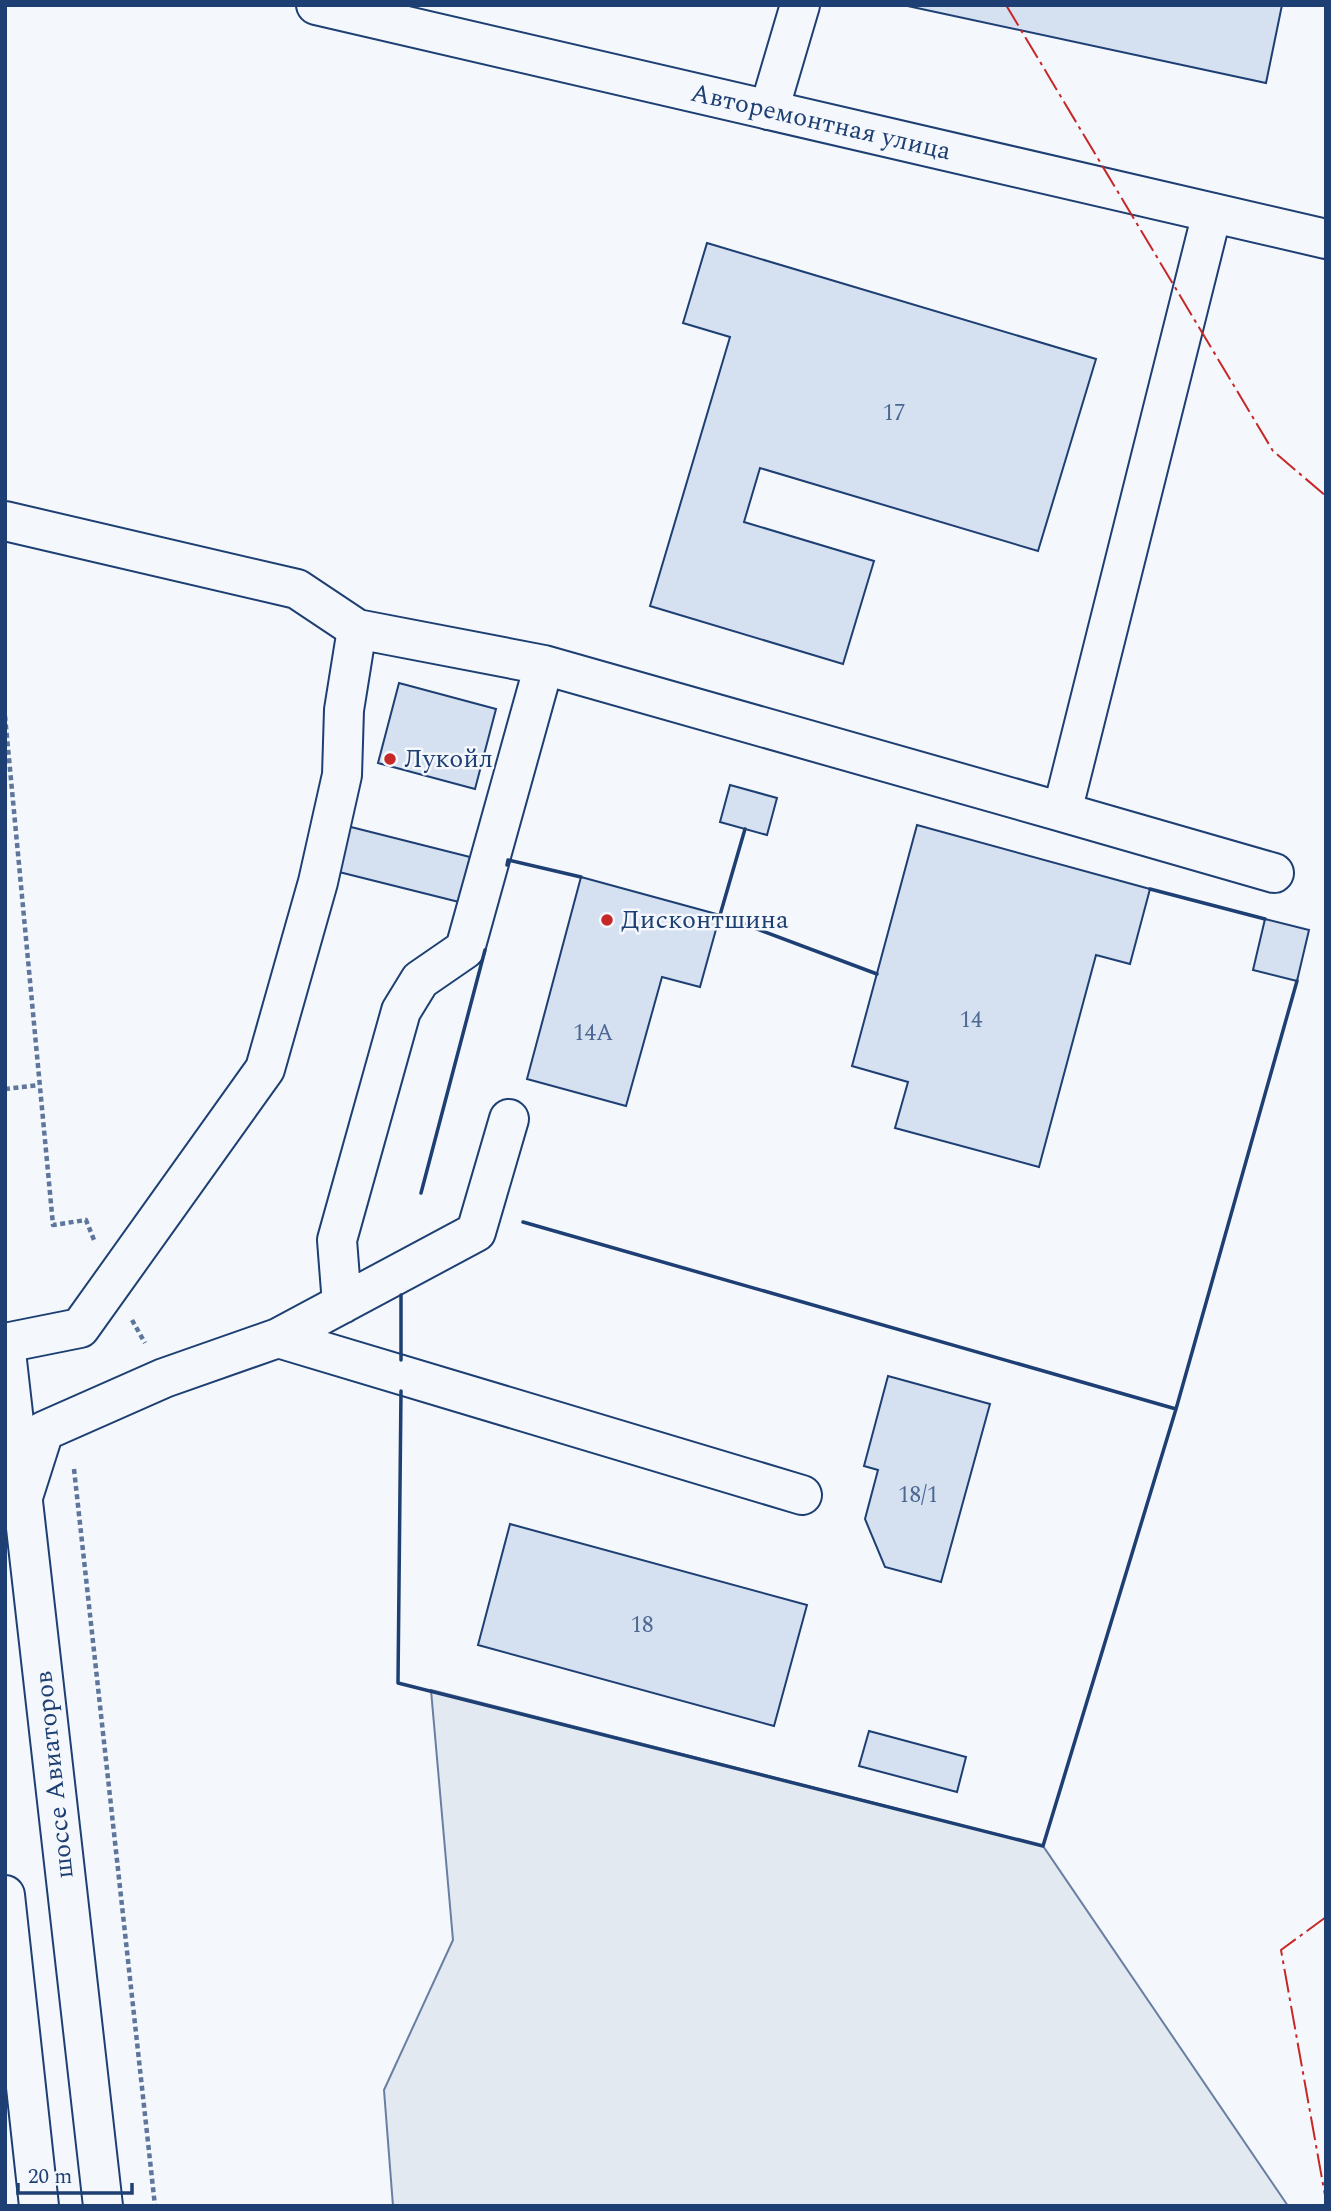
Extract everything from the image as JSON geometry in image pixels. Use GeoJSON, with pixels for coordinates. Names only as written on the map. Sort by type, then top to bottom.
{"type":"FeatureCollection","features":[{"type":"Feature","properties":{"kind":"main road","name":"Авторемонтная улица"},"geometry":{"type":"LineString","coordinates":[[316,5],[1326,240]]}},
{"type":"Feature","properties":{"kind":"main road"},"geometry":{"type":"LineString","coordinates":[[769,110],[800,5]]}},
{"type":"Feature","properties":{"kind":"main road"},"geometry":{"type":"LineString","coordinates":[[1062,812],[1212,213]]}},
{"type":"Feature","properties":{"kind":"main road"},"geometry":{"type":"LineString","coordinates":[[5,521],[297,589],[357,629],[544,665],[1274,873]]}},
{"type":"Feature","properties":{"kind":"main road"},"geometry":{"type":"LineString","coordinates":[[5,1343],[80,1328],[265,1069],[318,882],[342,775],[344,710],[357,629]]}},
{"type":"Feature","properties":{"kind":"main road"},"geometry":{"type":"LineString","coordinates":[[342,1304],[337,1240],[401,1011],[420,980],[465,949],[544,665]]}},
{"type":"Feature","properties":{"kind":"main road"},"geometry":{"type":"LineString","coordinates":[[23,1497],[44,1431],[164,1378],[278,1338],[476,1231],[509,1119]]}},
{"type":"Feature","properties":{"kind":"main road"},"geometry":{"type":"LineString","coordinates":[[278,1338],[802,1495]]}},
{"type":"Feature","properties":{"kind":"main road","name":"шоссе Авиаторов"},"geometry":{"type":"LineString","coordinates":[[5,1343],[103,2206]]}},
{"type":"Feature","properties":{"kind":"main road"},"geometry":{"type":"LineString","coordinates":[[5,1895],[39,2206]]}},
{"type":"Feature","properties":{"kind":"path"},"geometry":{"type":"LineString","coordinates":[[5,1089],[39,1085]]}},
{"type":"Feature","properties":{"kind":"shaded area"},"geometry":{"type":"Polygon","coordinates":[[[431,1690],[1043,1846],[1288,2206],[393,2206],[384,2090],[453,1940],[431,1690]]]}},
{"type":"Feature","properties":{"kind":"building"},"geometry":{"type":"Polygon","coordinates":[[[903,5],[1282,5],[1266,83],[903,5]]]}},
{"type":"Feature","properties":{"kind":"building"},"geometry":{"type":"Polygon","coordinates":[[[707,243],[1096,359],[1038,551],[760,468],[744,522],[874,561],[843,664],[650,606],[730,337],[683,323],[707,243]]]}},
{"type":"Feature","properties":{"kind":"building"},"geometry":{"type":"Polygon","coordinates":[[[399,683],[496,709],[475,789],[378,763],[399,683]]]}},
{"type":"Feature","properties":{"kind":"building"},"geometry":{"type":"Polygon","coordinates":[[[730,785],[777,798],[767,835],[720,822],[730,785]]]}},
{"type":"Feature","properties":{"kind":"building"},"geometry":{"type":"Polygon","coordinates":[[[917,825],[1150,889],[1130,964],[1096,955],[1039,1167],[895,1128],[908,1082],[852,1066],[917,825]]]}},
{"type":"Feature","properties":{"kind":"building"},"geometry":{"type":"Polygon","coordinates":[[[347,826],[470,857],[459,902],[335,871],[347,826]]]}},
{"type":"Feature","properties":{"kind":"building"},"geometry":{"type":"Polygon","coordinates":[[[581,877],[720,915],[700,987],[662,977],[626,1106],[527,1079],[581,877]]]}},
{"type":"Feature","properties":{"kind":"building"},"geometry":{"type":"Polygon","coordinates":[[[1265,919],[1309,930],[1297,981],[1253,970],[1265,919]]]}},
{"type":"Feature","properties":{"kind":"building"},"geometry":{"type":"Polygon","coordinates":[[[888,1376],[990,1404],[941,1582],[885,1567],[865,1519],[878,1470],[864,1466],[888,1376]]]}},
{"type":"Feature","properties":{"kind":"building"},"geometry":{"type":"Polygon","coordinates":[[[510,1524],[807,1605],[774,1726],[478,1645],[510,1524]]]}},
{"type":"Feature","properties":{"kind":"building"},"geometry":{"type":"Polygon","coordinates":[[[869,1731],[966,1757],[957,1792],[859,1766],[869,1731]]]}},
{"type":"Feature","properties":{"kind":"wall"},"geometry":{"type":"LineString","coordinates":[[745,829],[720,915],[877,974]]}},
{"type":"Feature","properties":{"kind":"wall"},"geometry":{"type":"LineString","coordinates":[[507,865],[508,860],[581,877]]}},
{"type":"Feature","properties":{"kind":"wall"},"geometry":{"type":"LineString","coordinates":[[1150,889],[1265,919]]}},
{"type":"Feature","properties":{"kind":"wall"},"geometry":{"type":"LineString","coordinates":[[421,1193],[485,950]]}},
{"type":"Feature","properties":{"kind":"wall"},"geometry":{"type":"LineString","coordinates":[[1176,1409],[1297,981]]}},
{"type":"Feature","properties":{"kind":"wall"},"geometry":{"type":"LineString","coordinates":[[401,1391],[398,1683],[1043,1846],[1176,1409],[523,1222]]}},
{"type":"Feature","properties":{"kind":"wall"},"geometry":{"type":"LineString","coordinates":[[401,1295],[401,1360]]}},
{"type":"Feature","properties":{"kind":"power"},"geometry":{"type":"LineString","coordinates":[[1006,5],[1273,451],[1326,496]]}},
{"type":"Feature","properties":{"kind":"power"},"geometry":{"type":"LineString","coordinates":[[1326,1917],[1281,1950],[1326,2201]]}},
{"type":"Feature","properties":{"kind":"place","name":"Лукойл"},"geometry":{"type":"Point","coordinates":[390,759]}},
{"type":"Feature","properties":{"kind":"place","name":"Дисконтшина"},"geometry":{"type":"Point","coordinates":[607,920]}}]}
